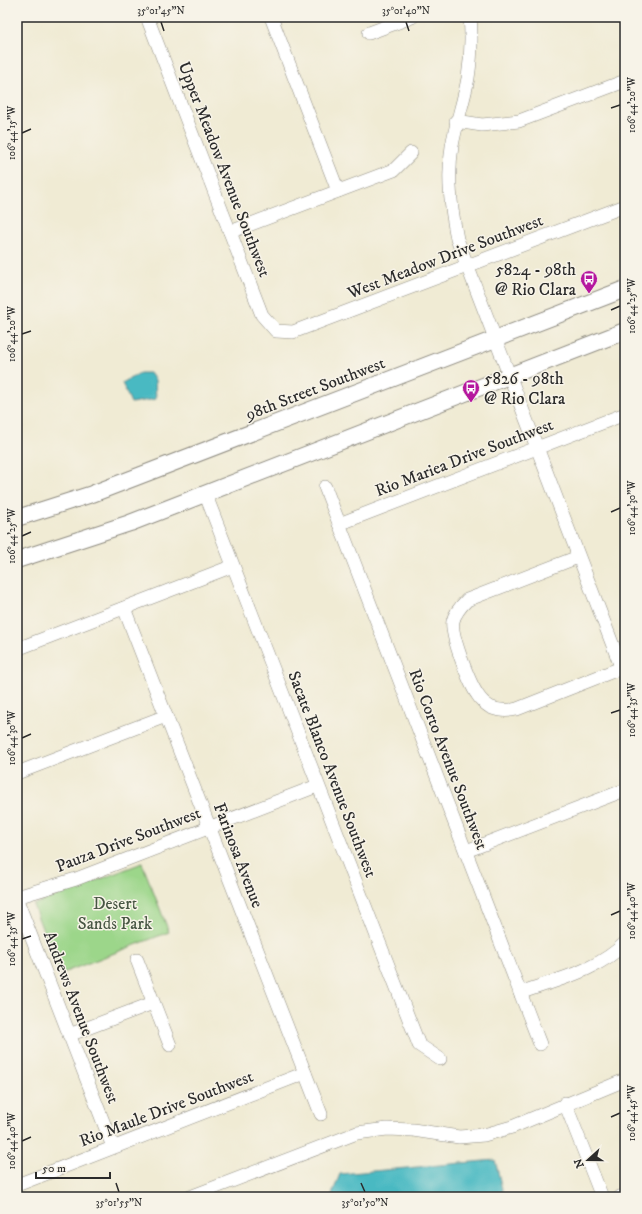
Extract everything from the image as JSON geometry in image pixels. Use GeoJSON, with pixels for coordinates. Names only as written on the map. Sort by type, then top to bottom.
{"type":"FeatureCollection","features":[{"type":"Feature","properties":{"kind":"main road","name":"98th Street Southwest"},"geometry":{"type":"LineString","coordinates":[[17,518],[99,492],[625,289]]}},
{"type":"Feature","properties":{"kind":"main road"},"geometry":{"type":"LineString","coordinates":[[17,560],[130,523],[625,331]]}},
{"type":"Feature","properties":{"kind":"street","name":"Upper Meadow Avenue Southwest"},"geometry":{"type":"LineString","coordinates":[[147,17],[262,316],[276,331]]}},
{"type":"Feature","properties":{"kind":"street"},"geometry":{"type":"LineString","coordinates":[[271,17],[338,191]]}},
{"type":"Feature","properties":{"kind":"street"},"geometry":{"type":"LineString","coordinates":[[369,33],[397,20],[412,17]]}},
{"type":"Feature","properties":{"kind":"street"},"geometry":{"type":"LineString","coordinates":[[470,17],[471,51],[468,77],[456,121],[449,180],[451,210],[457,239],[623,673],[508,711],[490,707],[476,694],[453,630],[453,620],[461,605],[474,596],[578,557]]}},
{"type":"Feature","properties":{"kind":"street"},"geometry":{"type":"LineString","coordinates":[[456,121],[482,125],[519,121],[625,81]]}},
{"type":"Feature","properties":{"kind":"street"},"geometry":{"type":"LineString","coordinates":[[230,232],[394,170],[411,153]]}},
{"type":"Feature","properties":{"kind":"street","name":"West Meadow Drive Southwest"},"geometry":{"type":"LineString","coordinates":[[276,331],[293,332],[625,206]]}},
{"type":"Feature","properties":{"kind":"street","name":"Rio Mariea Drive Southwest"},"geometry":{"type":"LineString","coordinates":[[339,524],[625,414]]}},
{"type":"Feature","properties":{"kind":"street","name":"Rio Corto Avenue Southwest"},"geometry":{"type":"LineString","coordinates":[[325,487],[540,1044]]}},
{"type":"Feature","properties":{"kind":"street","name":"Sacate Blanco Avenue Southwest"},"geometry":{"type":"LineString","coordinates":[[205,493],[419,1045],[440,1059]]}},
{"type":"Feature","properties":{"kind":"street"},"geometry":{"type":"LineString","coordinates":[[17,649],[233,566]]}},
{"type":"Feature","properties":{"kind":"street","name":"Farinosa Avenue"},"geometry":{"type":"LineString","coordinates":[[124,608],[208,828],[321,1114]]}},
{"type":"Feature","properties":{"kind":"street"},"geometry":{"type":"LineString","coordinates":[[17,773],[166,716]]}},
{"type":"Feature","properties":{"kind":"street","name":"Pauza Drive Southwest"},"geometry":{"type":"LineString","coordinates":[[17,898],[76,879],[318,786]]}},
{"type":"Feature","properties":{"kind":"street"},"geometry":{"type":"LineString","coordinates":[[466,851],[625,790]]}},
{"type":"Feature","properties":{"kind":"street","name":"Andrews Avenue Southwest"},"geometry":{"type":"LineString","coordinates":[[17,898],[113,1147]]}},
{"type":"Feature","properties":{"kind":"street"},"geometry":{"type":"LineString","coordinates":[[520,993],[595,964],[611,955],[625,943]]}},
{"type":"Feature","properties":{"kind":"street"},"geometry":{"type":"LineString","coordinates":[[137,960],[170,1045]]}},
{"type":"Feature","properties":{"kind":"street"},"geometry":{"type":"LineString","coordinates":[[69,1035],[153,1003]]}},
{"type":"Feature","properties":{"kind":"street","name":"Rio Maule Drive Southwest"},"geometry":{"type":"LineString","coordinates":[[17,1185],[305,1073]]}},
{"type":"Feature","properties":{"kind":"street"},"geometry":{"type":"LineString","coordinates":[[190,1197],[357,1133],[387,1130],[413,1130],[459,1137],[484,1135],[512,1127],[565,1103],[625,1080]]}},
{"type":"Feature","properties":{"kind":"street"},"geometry":{"type":"LineString","coordinates":[[565,1103],[602,1197]]}},
{"type":"Feature","properties":{"kind":"street"},"geometry":{"type":"LineString","coordinates":[[620,1197],[625,1195]]}},
{"type":"Feature","properties":{"kind":"green space","name":"Desert Sands Park"},"geometry":{"type":"Polygon","coordinates":[[[142,863],[169,932],[60,974],[33,905],[142,863]]]}},
{"type":"Feature","properties":{"kind":"water"},"geometry":{"type":"Polygon","coordinates":[[[140,373],[150,373],[155,380],[156,399],[131,403],[122,383],[140,373]]]}},
{"type":"Feature","properties":{"kind":"water"},"geometry":{"type":"Polygon","coordinates":[[[495,1160],[504,1197],[331,1197],[340,1174],[495,1160]]]}},
{"type":"Feature","properties":{"kind":"place","name":"5824 - 98th @ Rio Clara"},"geometry":{"type":"Point","coordinates":[589,294]}},
{"type":"Feature","properties":{"kind":"place","name":"5826 - 98th @ Rio Clara"},"geometry":{"type":"Point","coordinates":[471,403]}}]}
